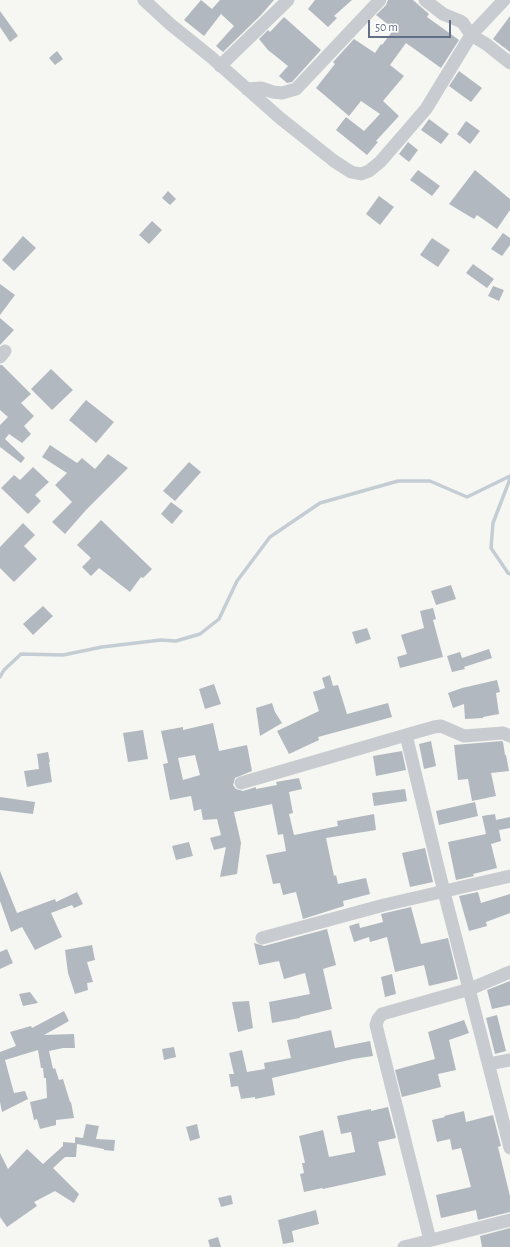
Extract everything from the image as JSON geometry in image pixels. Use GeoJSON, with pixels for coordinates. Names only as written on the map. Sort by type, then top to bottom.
{"type":"FeatureCollection","features":[{"type":"Feature","properties":{"kind":"street"},"geometry":{"type":"LineString","coordinates":[[220,66],[288,0]]}},
{"type":"Feature","properties":{"kind":"street"},"geometry":{"type":"LineString","coordinates":[[247,89],[261,88],[282,93],[296,89],[380,0]]}},
{"type":"Feature","properties":{"kind":"street"},"geometry":{"type":"LineString","coordinates":[[425,0],[439,12],[463,23],[471,35],[510,62]]}},
{"type":"Feature","properties":{"kind":"street"},"geometry":{"type":"LineString","coordinates":[[148,1],[170,24],[230,73],[280,118],[334,161],[351,172],[361,174],[369,171],[380,162],[426,108],[471,35],[504,0]]}},
{"type":"Feature","properties":{"kind":"street"},"geometry":{"type":"LineString","coordinates":[[241,783],[441,726],[464,736],[503,733],[510,736]]}},
{"type":"Feature","properties":{"kind":"street"},"geometry":{"type":"LineString","coordinates":[[406,735],[444,892],[510,1148]]}},
{"type":"Feature","properties":{"kind":"street"},"geometry":{"type":"LineString","coordinates":[[262,938],[376,907],[510,876]]}},
{"type":"Feature","properties":{"kind":"street"},"geometry":{"type":"LineString","coordinates":[[430,1240],[376,1025],[382,1014],[470,989],[510,972]]}},
{"type":"Feature","properties":{"kind":"street"},"geometry":{"type":"LineString","coordinates":[[489,1064],[510,1060]]}},
{"type":"Feature","properties":{"kind":"street"},"geometry":{"type":"LineString","coordinates":[[404,1247],[510,1220]]}},
{"type":"Feature","properties":{"kind":"building"},"geometry":{"type":"Polygon","coordinates":[[[201,0],[212,9],[220,0],[274,0],[261,15],[223,52],[216,46],[234,26],[221,14],[204,36],[184,20],[201,0]]]}},
{"type":"Feature","properties":{"kind":"building"},"geometry":{"type":"Polygon","coordinates":[[[315,0],[352,0],[334,16],[337,18],[328,27],[308,9],[315,0]]]}},
{"type":"Feature","properties":{"kind":"building"},"geometry":{"type":"Polygon","coordinates":[[[388,0],[413,0],[429,14],[427,17],[459,40],[441,68],[406,43],[390,65],[404,76],[383,101],[399,116],[376,141],[378,142],[367,155],[336,130],[346,117],[364,131],[380,114],[361,101],[349,116],[316,88],[335,64],[333,62],[354,39],[375,53],[381,44],[382,45],[394,29],[376,15],[386,5],[388,0]]]}},
{"type":"Feature","properties":{"kind":"building"},"geometry":{"type":"Polygon","coordinates":[[[0,11],[18,36],[10,42],[0,27],[0,11]]]}},
{"type":"Feature","properties":{"kind":"building"},"geometry":{"type":"Polygon","coordinates":[[[510,16],[510,52],[493,39],[510,16]]]}},
{"type":"Feature","properties":{"kind":"building"},"geometry":{"type":"Polygon","coordinates":[[[284,17],[321,50],[292,82],[287,83],[279,76],[288,66],[268,50],[259,39],[268,30],[270,32],[284,17]]]}},
{"type":"Feature","properties":{"kind":"building"},"geometry":{"type":"Polygon","coordinates":[[[57,51],[63,59],[55,65],[49,58],[57,51]]]}},
{"type":"Feature","properties":{"kind":"building"},"geometry":{"type":"Polygon","coordinates":[[[459,71],[482,88],[471,102],[449,86],[459,71]]]}},
{"type":"Feature","properties":{"kind":"building"},"geometry":{"type":"Polygon","coordinates":[[[429,119],[449,134],[441,144],[421,130],[429,119]]]}},
{"type":"Feature","properties":{"kind":"building"},"geometry":{"type":"Polygon","coordinates":[[[466,121],[480,131],[470,144],[457,134],[466,121]]]}},
{"type":"Feature","properties":{"kind":"building"},"geometry":{"type":"Polygon","coordinates":[[[408,142],[418,150],[409,162],[399,154],[408,142]]]}},
{"type":"Feature","properties":{"kind":"building"},"geometry":{"type":"Polygon","coordinates":[[[418,170],[440,186],[432,196],[410,180],[418,170]]]}},
{"type":"Feature","properties":{"kind":"building"},"geometry":{"type":"Polygon","coordinates":[[[475,170],[510,199],[510,210],[497,229],[477,215],[474,219],[449,204],[475,170]]]}},
{"type":"Feature","properties":{"kind":"building"},"geometry":{"type":"Polygon","coordinates":[[[168,191],[176,199],[170,205],[162,198],[168,191]]]}},
{"type":"Feature","properties":{"kind":"building"},"geometry":{"type":"Polygon","coordinates":[[[379,196],[394,207],[380,225],[366,214],[379,196]]]}},
{"type":"Feature","properties":{"kind":"building"},"geometry":{"type":"Polygon","coordinates":[[[152,221],[162,230],[149,244],[139,235],[152,221]]]}},
{"type":"Feature","properties":{"kind":"building"},"geometry":{"type":"Polygon","coordinates":[[[503,233],[510,238],[510,245],[502,256],[491,249],[503,233]]]}},
{"type":"Feature","properties":{"kind":"building"},"geometry":{"type":"Polygon","coordinates":[[[23,236],[36,248],[14,271],[2,260],[23,236]]]}},
{"type":"Feature","properties":{"kind":"building"},"geometry":{"type":"Polygon","coordinates":[[[432,238],[450,250],[438,267],[420,255],[432,238]]]}},
{"type":"Feature","properties":{"kind":"building"},"geometry":{"type":"Polygon","coordinates":[[[473,264],[494,279],[487,288],[466,273],[473,264]]]}},
{"type":"Feature","properties":{"kind":"building"},"geometry":{"type":"Polygon","coordinates":[[[0,284],[15,295],[0,315],[0,284]]]}},
{"type":"Feature","properties":{"kind":"building"},"geometry":{"type":"Polygon","coordinates":[[[493,286],[504,290],[499,301],[488,296],[493,286]]]}},
{"type":"Feature","properties":{"kind":"building"},"geometry":{"type":"Polygon","coordinates":[[[0,318],[14,330],[0,345],[0,318]]]}},
{"type":"Feature","properties":{"kind":"building"},"geometry":{"type":"Polygon","coordinates":[[[0,365],[2,365],[31,394],[21,403],[34,416],[24,426],[31,434],[22,443],[9,434],[5,439],[25,458],[21,463],[0,447],[0,425],[8,417],[0,410],[0,365]]]}},
{"type":"Feature","properties":{"kind":"building"},"geometry":{"type":"Polygon","coordinates":[[[51,369],[73,390],[52,410],[31,389],[51,369]]]}},
{"type":"Feature","properties":{"kind":"building"},"geometry":{"type":"Polygon","coordinates":[[[86,400],[114,422],[96,443],[69,420],[86,400]]]}},
{"type":"Feature","properties":{"kind":"building"},"geometry":{"type":"Polygon","coordinates":[[[50,445],[77,463],[82,458],[95,469],[108,454],[128,468],[86,510],[65,534],[52,522],[72,502],[55,485],[67,473],[42,457],[50,445]]]}},
{"type":"Feature","properties":{"kind":"building"},"geometry":{"type":"Polygon","coordinates":[[[189,462],[201,472],[175,501],[163,491],[189,462]]]}},
{"type":"Feature","properties":{"kind":"building"},"geometry":{"type":"Polygon","coordinates":[[[33,467],[49,482],[35,495],[41,501],[28,514],[1,488],[14,475],[20,480],[33,467]]]}},
{"type":"Feature","properties":{"kind":"building"},"geometry":{"type":"Polygon","coordinates":[[[171,502],[183,511],[172,524],[161,514],[171,502]]]}},
{"type":"Feature","properties":{"kind":"building"},"geometry":{"type":"Polygon","coordinates":[[[101,520],[152,569],[143,578],[141,577],[130,592],[99,568],[91,576],[82,567],[91,558],[77,545],[101,520]]]}},
{"type":"Feature","properties":{"kind":"building"},"geometry":{"type":"Polygon","coordinates":[[[23,523],[35,535],[24,546],[37,559],[14,582],[0,568],[0,547],[23,523]]]}},
{"type":"Feature","properties":{"kind":"building"},"geometry":{"type":"Polygon","coordinates":[[[451,585],[456,599],[436,605],[431,591],[451,585]]]}},
{"type":"Feature","properties":{"kind":"building"},"geometry":{"type":"Polygon","coordinates":[[[43,606],[53,616],[33,635],[23,624],[43,606]]]}},
{"type":"Feature","properties":{"kind":"building"},"geometry":{"type":"Polygon","coordinates":[[[433,608],[436,619],[433,620],[443,657],[400,668],[397,657],[407,654],[401,635],[424,628],[420,611],[433,608]]]}},
{"type":"Feature","properties":{"kind":"building"},"geometry":{"type":"Polygon","coordinates":[[[367,628],[371,639],[356,644],[352,632],[367,628]]]}},
{"type":"Feature","properties":{"kind":"building"},"geometry":{"type":"Polygon","coordinates":[[[489,649],[492,658],[464,667],[465,669],[452,672],[447,656],[460,652],[462,658],[489,649]]]}},
{"type":"Feature","properties":{"kind":"building"},"geometry":{"type":"Polygon","coordinates":[[[330,675],[333,686],[338,685],[347,714],[388,703],[392,717],[318,737],[319,740],[289,754],[277,731],[319,711],[313,692],[325,688],[322,678],[330,675]]]}},
{"type":"Feature","properties":{"kind":"building"},"geometry":{"type":"Polygon","coordinates":[[[497,680],[500,692],[496,693],[499,714],[483,718],[465,719],[464,704],[453,708],[448,693],[462,688],[497,680]]]}},
{"type":"Feature","properties":{"kind":"building"},"geometry":{"type":"Polygon","coordinates":[[[214,684],[221,704],[205,709],[199,689],[214,684]]]}},
{"type":"Feature","properties":{"kind":"building"},"geometry":{"type":"Polygon","coordinates":[[[272,703],[275,712],[282,723],[260,736],[256,708],[272,703]]]}},
{"type":"Feature","properties":{"kind":"building"},"geometry":{"type":"Polygon","coordinates":[[[213,723],[219,751],[247,745],[252,771],[235,778],[233,785],[236,789],[243,791],[256,787],[256,789],[277,785],[276,782],[299,778],[302,789],[289,792],[293,813],[289,814],[294,835],[338,826],[337,821],[374,814],[376,830],[326,838],[334,876],[336,875],[338,884],[366,878],[370,894],[343,901],[344,906],[303,919],[296,892],[283,895],[280,883],[273,884],[266,855],[286,851],[283,834],[278,835],[272,804],[234,812],[241,843],[237,874],[220,877],[226,847],[214,850],[210,838],[221,835],[217,819],[203,820],[201,809],[194,811],[191,796],[170,800],[163,764],[168,763],[161,731],[183,727],[183,730],[213,723]],[[195,755],[178,758],[183,780],[200,775],[195,755]]]}},
{"type":"Feature","properties":{"kind":"building"},"geometry":{"type":"Polygon","coordinates":[[[143,730],[148,759],[128,762],[123,733],[143,730]]]}},
{"type":"Feature","properties":{"kind":"building"},"geometry":{"type":"Polygon","coordinates":[[[431,741],[436,766],[424,769],[419,744],[431,741]]]}},
{"type":"Feature","properties":{"kind":"building"},"geometry":{"type":"Polygon","coordinates":[[[502,741],[509,771],[491,773],[496,796],[472,801],[468,779],[458,780],[454,745],[502,741]]]}},
{"type":"Feature","properties":{"kind":"building"},"geometry":{"type":"Polygon","coordinates":[[[402,751],[406,770],[376,776],[373,756],[402,751]]]}},
{"type":"Feature","properties":{"kind":"building"},"geometry":{"type":"Polygon","coordinates":[[[48,752],[52,782],[27,787],[24,771],[39,769],[37,754],[48,752]]]}},
{"type":"Feature","properties":{"kind":"building"},"geometry":{"type":"Polygon","coordinates":[[[405,789],[407,801],[374,806],[372,793],[405,789]]]}},
{"type":"Feature","properties":{"kind":"building"},"geometry":{"type":"Polygon","coordinates":[[[0,797],[35,802],[33,814],[0,810],[0,797]]]}},
{"type":"Feature","properties":{"kind":"building"},"geometry":{"type":"Polygon","coordinates":[[[475,802],[478,816],[439,825],[436,811],[475,802]]]}},
{"type":"Feature","properties":{"kind":"building"},"geometry":{"type":"Polygon","coordinates":[[[495,814],[496,820],[510,817],[510,828],[499,830],[501,841],[491,844],[497,868],[473,874],[474,876],[456,880],[448,842],[486,834],[482,816],[495,814]]]}},
{"type":"Feature","properties":{"kind":"building"},"geometry":{"type":"Polygon","coordinates":[[[189,842],[193,856],[176,860],[172,846],[189,842]]]}},
{"type":"Feature","properties":{"kind":"building"},"geometry":{"type":"Polygon","coordinates":[[[425,848],[433,882],[410,887],[402,853],[425,848]]]}},
{"type":"Feature","properties":{"kind":"building"},"geometry":{"type":"Polygon","coordinates":[[[0,871],[17,913],[55,899],[56,902],[77,892],[83,904],[74,908],[72,905],[51,913],[62,937],[35,950],[22,927],[11,932],[0,901],[0,871]]]}},
{"type":"Feature","properties":{"kind":"building"},"geometry":{"type":"Polygon","coordinates":[[[478,892],[481,903],[510,894],[510,913],[486,922],[487,926],[469,931],[459,896],[478,892]]]}},
{"type":"Feature","properties":{"kind":"building"},"geometry":{"type":"Polygon","coordinates":[[[411,907],[421,944],[448,938],[458,979],[429,986],[424,965],[395,972],[387,937],[370,942],[369,937],[354,942],[349,926],[359,923],[360,928],[383,922],[381,914],[411,907]]]}},
{"type":"Feature","properties":{"kind":"building"},"geometry":{"type":"Polygon","coordinates":[[[327,929],[336,965],[323,969],[332,1009],[300,1018],[272,1023],[269,1002],[310,994],[305,973],[284,979],[279,961],[259,965],[254,943],[264,946],[327,929]]]}},
{"type":"Feature","properties":{"kind":"building"},"geometry":{"type":"Polygon","coordinates":[[[92,945],[95,960],[87,962],[93,982],[87,983],[88,990],[75,994],[68,973],[65,950],[92,945]]]}},
{"type":"Feature","properties":{"kind":"building"},"geometry":{"type":"Polygon","coordinates":[[[7,949],[13,963],[0,969],[0,952],[7,949]]]}},
{"type":"Feature","properties":{"kind":"building"},"geometry":{"type":"Polygon","coordinates":[[[392,974],[396,994],[385,997],[381,977],[392,974]]]}},
{"type":"Feature","properties":{"kind":"building"},"geometry":{"type":"Polygon","coordinates":[[[510,981],[510,1005],[492,1009],[487,990],[510,981]]]}},
{"type":"Feature","properties":{"kind":"building"},"geometry":{"type":"Polygon","coordinates":[[[30,992],[38,1003],[23,1006],[19,994],[30,992]]]}},
{"type":"Feature","properties":{"kind":"building"},"geometry":{"type":"Polygon","coordinates":[[[249,1001],[253,1028],[238,1032],[232,1002],[249,1001]]]}},
{"type":"Feature","properties":{"kind":"building"},"geometry":{"type":"Polygon","coordinates":[[[64,1011],[69,1021],[44,1035],[74,1034],[75,1048],[63,1048],[49,1051],[53,1069],[55,1068],[59,1080],[63,1079],[71,1102],[74,1118],[56,1120],[56,1125],[40,1129],[37,1119],[34,1120],[30,1102],[47,1098],[46,1078],[44,1078],[43,1068],[41,1068],[38,1050],[5,1060],[14,1093],[25,1091],[28,1099],[2,1112],[0,1102],[0,1052],[16,1046],[10,1032],[31,1026],[32,1028],[64,1011]]]}},
{"type":"Feature","properties":{"kind":"building"},"geometry":{"type":"Polygon","coordinates":[[[497,1015],[506,1051],[495,1054],[486,1018],[497,1015]]]}},
{"type":"Feature","properties":{"kind":"building"},"geometry":{"type":"Polygon","coordinates":[[[464,1020],[469,1033],[449,1040],[456,1070],[438,1074],[441,1087],[402,1097],[395,1070],[435,1059],[428,1032],[464,1020]]]}},
{"type":"Feature","properties":{"kind":"building"},"geometry":{"type":"Polygon","coordinates":[[[331,1030],[335,1048],[370,1041],[373,1056],[353,1059],[272,1078],[275,1095],[255,1099],[255,1097],[241,1099],[238,1086],[231,1087],[229,1074],[234,1074],[229,1053],[242,1050],[247,1072],[265,1069],[264,1063],[291,1058],[287,1040],[331,1030]]]}},
{"type":"Feature","properties":{"kind":"building"},"geometry":{"type":"Polygon","coordinates":[[[174,1047],[176,1057],[164,1060],[162,1049],[174,1047]]]}},
{"type":"Feature","properties":{"kind":"building"},"geometry":{"type":"Polygon","coordinates":[[[388,1107],[396,1138],[378,1142],[386,1175],[304,1192],[300,1174],[304,1173],[302,1163],[305,1163],[299,1136],[323,1130],[329,1157],[355,1152],[351,1132],[341,1134],[337,1116],[388,1107]]]}},
{"type":"Feature","properties":{"kind":"building"},"geometry":{"type":"Polygon","coordinates":[[[464,1111],[466,1122],[493,1115],[501,1146],[498,1147],[510,1196],[510,1212],[478,1220],[476,1210],[441,1218],[436,1195],[471,1187],[461,1148],[452,1150],[450,1139],[437,1142],[432,1120],[464,1111]]]}},
{"type":"Feature","properties":{"kind":"building"},"geometry":{"type":"Polygon","coordinates":[[[86,1124],[99,1126],[96,1139],[115,1140],[114,1151],[77,1144],[76,1157],[65,1157],[53,1168],[79,1194],[74,1203],[55,1191],[34,1202],[37,1206],[7,1227],[0,1217],[0,1153],[8,1169],[27,1149],[43,1164],[63,1146],[63,1142],[75,1143],[75,1137],[83,1138],[86,1124]]]}},
{"type":"Feature","properties":{"kind":"building"},"geometry":{"type":"Polygon","coordinates":[[[197,1124],[200,1138],[190,1141],[186,1127],[197,1124]]]}},
{"type":"Feature","properties":{"kind":"building"},"geometry":{"type":"Polygon","coordinates":[[[231,1195],[233,1204],[221,1207],[218,1198],[231,1195]]]}},
{"type":"Feature","properties":{"kind":"building"},"geometry":{"type":"Polygon","coordinates":[[[316,1210],[319,1224],[292,1231],[294,1242],[283,1244],[278,1220],[316,1210]]]}},
{"type":"Feature","properties":{"kind":"building"},"geometry":{"type":"Polygon","coordinates":[[[510,1228],[510,1247],[482,1247],[480,1236],[510,1228]]]}},
{"type":"Feature","properties":{"kind":"building"},"geometry":{"type":"Polygon","coordinates":[[[218,1237],[221,1247],[210,1247],[208,1240],[218,1237]]]}},
{"type":"Feature","properties":{"kind":"waterway"},"geometry":{"type":"LineString","coordinates":[[0,677],[4,670],[21,654],[63,655],[102,647],[161,640],[176,641],[200,634],[219,619],[237,581],[270,537],[320,503],[398,481],[430,481],[467,497],[510,476]]}},
{"type":"Feature","properties":{"kind":"waterway"},"geometry":{"type":"LineString","coordinates":[[510,479],[493,523],[491,548],[510,574]]}}]}
